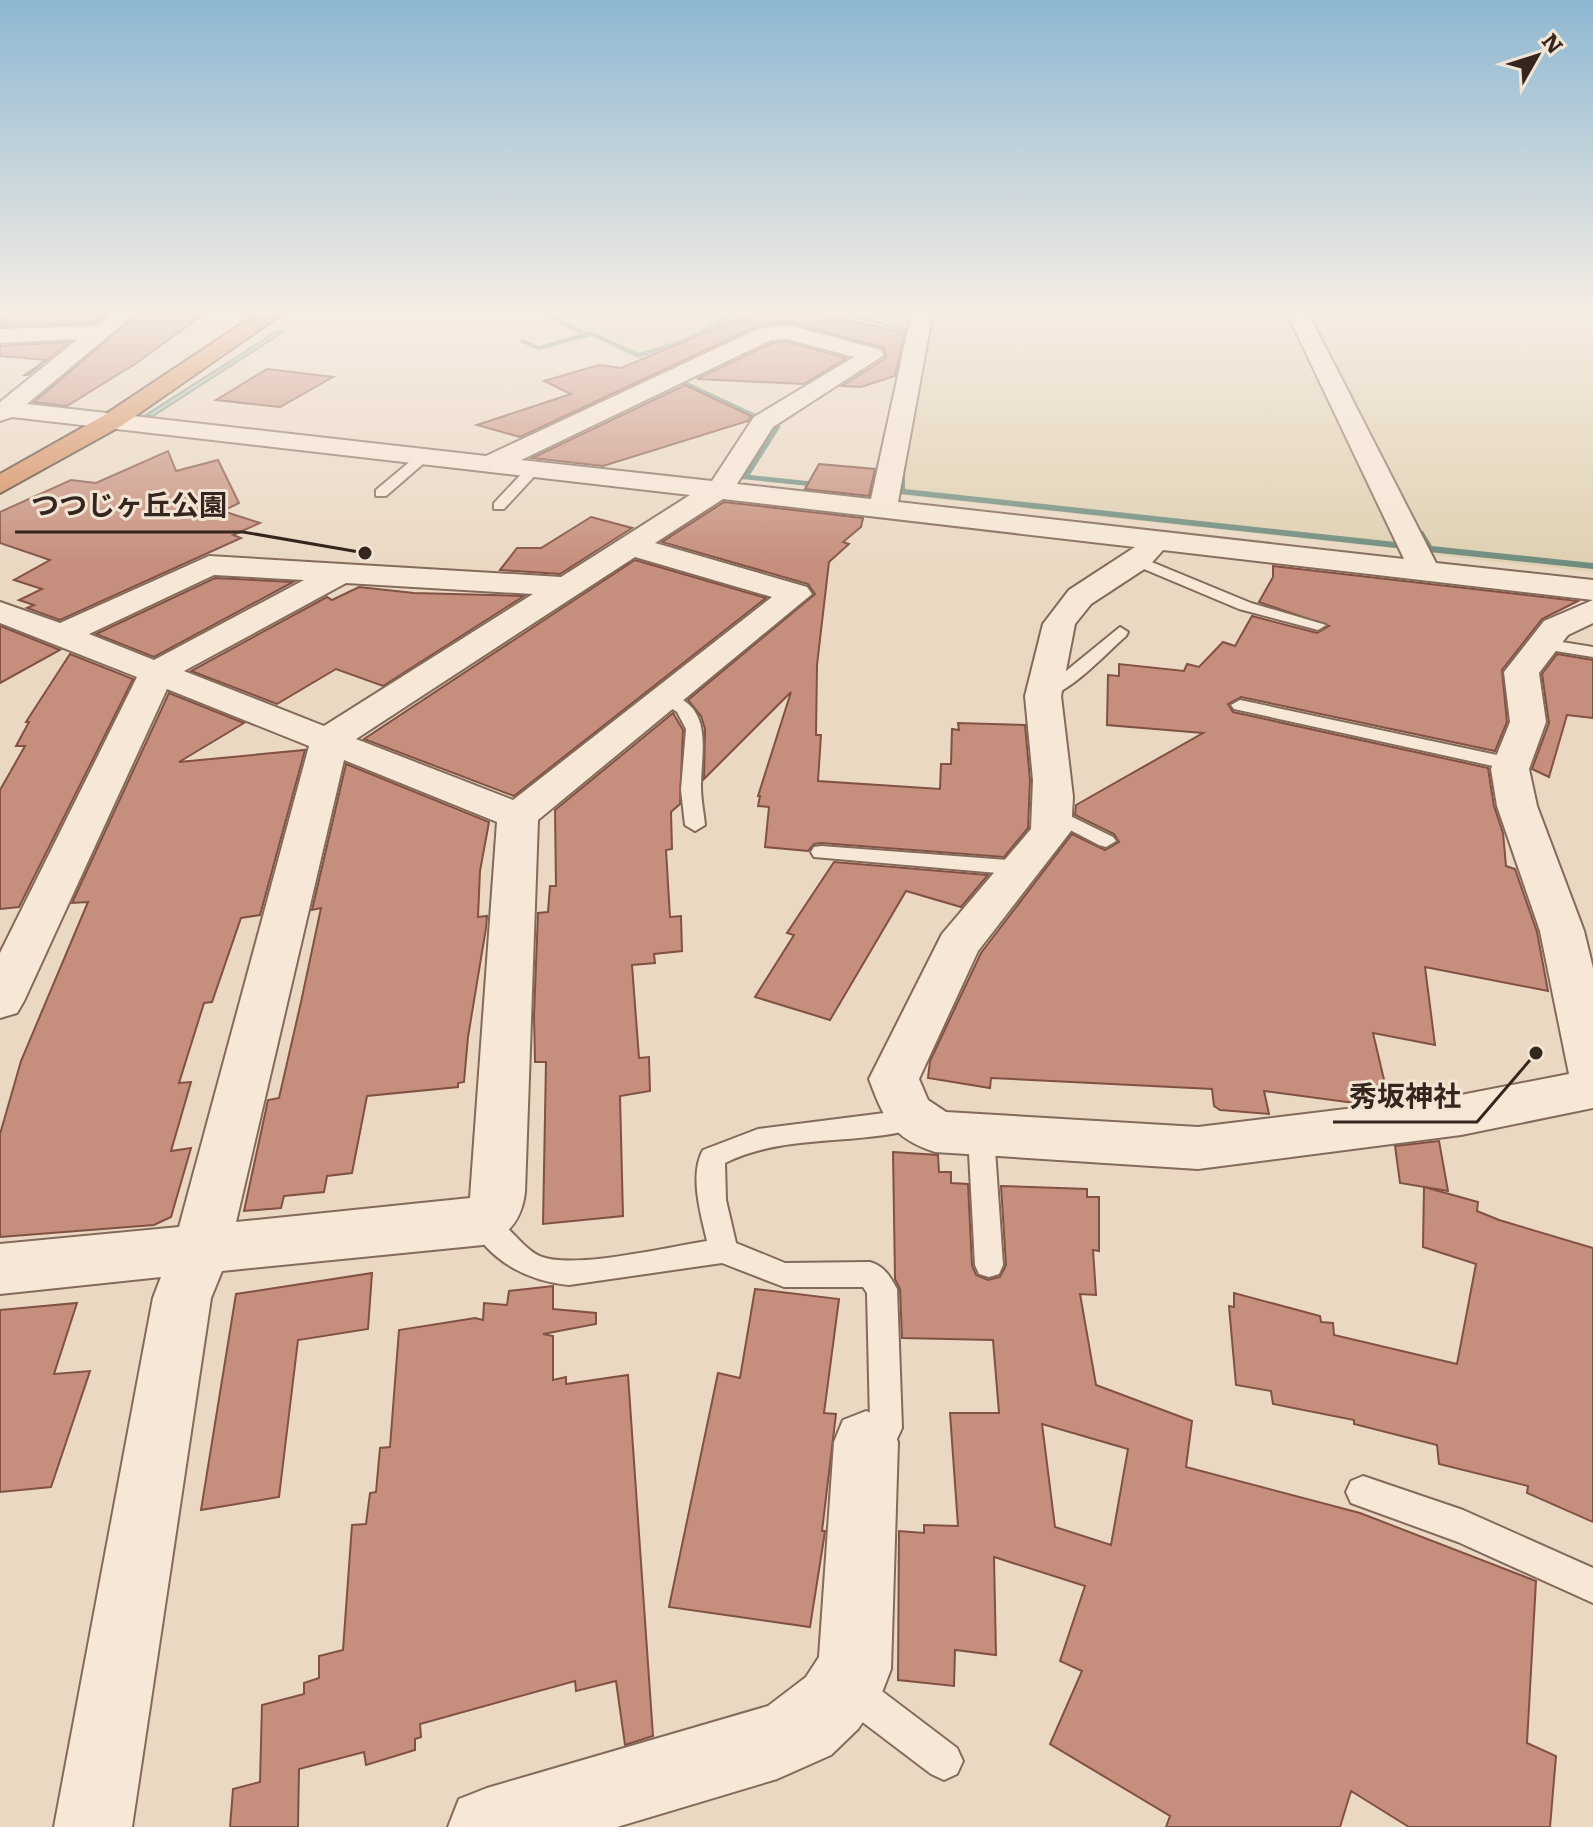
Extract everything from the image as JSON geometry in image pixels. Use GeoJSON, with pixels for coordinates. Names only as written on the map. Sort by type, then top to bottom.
{"type":"FeatureCollection","features":[{"type":"Feature","properties":{"kind":"highway"},"geometry":{"type":"LineString","coordinates":[[0,466],[114,396]]}},
{"type":"Feature","properties":{"kind":"highway"},"geometry":{"type":"LineString","coordinates":[[0,485],[112,421],[149,396]]}},
{"type":"Feature","properties":{"kind":"street"},"geometry":{"type":"LineString","coordinates":[[488,465],[634,396]]}},
{"type":"Feature","properties":{"kind":"street"},"geometry":{"type":"LineString","coordinates":[[93,1827],[182,1298],[201,1251],[330,739],[721,488],[763,422],[806,396]]}},
{"type":"Feature","properties":{"kind":"street"},"geometry":{"type":"LineString","coordinates":[[883,508],[906,396]]}},
{"type":"Feature","properties":{"kind":"street"},"geometry":{"type":"LineString","coordinates":[[1339,396],[1425,571]]}},
{"type":"Feature","properties":{"kind":"street"},"geometry":{"type":"LineString","coordinates":[[5,407],[488,465],[883,508],[1145,551],[1425,571],[1593,590]]}},
{"type":"Feature","properties":{"kind":"street"},"geometry":{"type":"LineString","coordinates":[[0,1269],[483,1222],[496,1206],[498,1192],[518,816],[796,594],[631,546]]}},
{"type":"Feature","properties":{"kind":"street"},"geometry":{"type":"LineString","coordinates":[[1145,551],[1087,589],[1070,604],[1058,626],[1043,693],[1054,814],[1051,831],[958,945],[894,1079],[908,1113],[935,1132],[1198,1148],[1461,1115],[1593,1089]]}},
{"type":"Feature","properties":{"kind":"street"},"geometry":{"type":"LineString","coordinates":[[61,635],[209,565],[567,587]]}},
{"type":"Feature","properties":{"kind":"street"},"geometry":{"type":"LineString","coordinates":[[0,1001],[15,939],[157,672],[341,573]]}},
{"type":"Feature","properties":{"kind":"street"},"geometry":{"type":"LineString","coordinates":[[1593,610],[1556,628],[1521,672],[1528,722],[1511,764],[1517,806],[1562,931],[1593,1073]]}},
{"type":"Feature","properties":{"kind":"street"},"geometry":{"type":"LineString","coordinates":[[0,612],[330,739],[518,816]]}},
{"type":"Feature","properties":{"kind":"street"},"geometry":{"type":"LineString","coordinates":[[487,1827],[777,1741],[804,1728],[844,1686],[855,1669],[866,1442]]}},
{"type":"Feature","properties":{"kind":"lane"},"geometry":{"type":"LineString","coordinates":[[381,493],[424,457]]}},
{"type":"Feature","properties":{"kind":"lane"},"geometry":{"type":"LineString","coordinates":[[499,506],[534,469]]}},
{"type":"Feature","properties":{"kind":"lane"},"geometry":{"type":"LineString","coordinates":[[1145,551],[1245,606],[1318,625]]}},
{"type":"Feature","properties":{"kind":"lane"},"geometry":{"type":"LineString","coordinates":[[1043,693],[1061,684],[1120,632]]}},
{"type":"Feature","properties":{"kind":"lane"},"geometry":{"type":"LineString","coordinates":[[1543,644],[1593,652]]}},
{"type":"Feature","properties":{"kind":"lane"},"geometry":{"type":"LineString","coordinates":[[1279,713],[1285,694]]}},
{"type":"Feature","properties":{"kind":"lane"},"geometry":{"type":"LineString","coordinates":[[665,698],[684,709],[695,729],[691,790],[695,825]]}},
{"type":"Feature","properties":{"kind":"lane"},"geometry":{"type":"LineString","coordinates":[[1240,705],[1511,764]]}},
{"type":"Feature","properties":{"kind":"lane"},"geometry":{"type":"LineString","coordinates":[[1054,814],[1106,841]]}},
{"type":"Feature","properties":{"kind":"lane"},"geometry":{"type":"LineString","coordinates":[[821,852],[1020,868]]}},
{"type":"Feature","properties":{"kind":"lane"},"geometry":{"type":"LineString","coordinates":[[723,1251],[712,1200],[712,1157],[760,1140],[884,1128],[916,1119]]}},
{"type":"Feature","properties":{"kind":"lane"},"geometry":{"type":"LineString","coordinates":[[981,1135],[989,1265]]}},
{"type":"Feature","properties":{"kind":"lane"},"geometry":{"type":"LineString","coordinates":[[483,1222],[525,1264],[552,1272],[569,1273],[723,1251],[784,1275],[870,1274],[882,1289],[886,1428],[866,1442]]}},
{"type":"Feature","properties":{"kind":"lane"},"geometry":{"type":"LineString","coordinates":[[1363,1492],[1463,1527],[1593,1586]]}},
{"type":"Feature","properties":{"kind":"lane"},"geometry":{"type":"LineString","coordinates":[[844,1686],[944,1761]]}},
{"type":"Feature","properties":{"kind":"shaded area"},"geometry":{"type":"Polygon","coordinates":[[[175,396],[184,396],[153,416],[146,415],[175,396]]]}},
{"type":"Feature","properties":{"kind":"shaded area"},"geometry":{"type":"Polygon","coordinates":[[[911,396],[1334,396],[1409,550],[892,494],[911,396]]]}},
{"type":"Feature","properties":{"kind":"shaded area"},"geometry":{"type":"Polygon","coordinates":[[[1346,396],[1593,396],[1593,572],[1434,555],[1426,551],[1346,396]]]}},
{"type":"Feature","properties":{"kind":"building"},"geometry":{"type":"Polygon","coordinates":[[[41,396],[83,396],[67,406],[34,402],[41,396]]]}},
{"type":"Feature","properties":{"kind":"building"},"geometry":{"type":"Polygon","coordinates":[[[222,396],[299,396],[280,407],[216,400],[222,396]]]}},
{"type":"Feature","properties":{"kind":"building"},"geometry":{"type":"Polygon","coordinates":[[[564,396],[607,396],[520,437],[477,425],[564,396]]]}},
{"type":"Feature","properties":{"kind":"building"},"geometry":{"type":"Polygon","coordinates":[[[661,396],[709,396],[751,416],[748,421],[603,466],[532,458],[661,396]]]}},
{"type":"Feature","properties":{"kind":"building"},"geometry":{"type":"Polygon","coordinates":[[[168,451],[176,471],[218,460],[239,503],[223,511],[260,523],[233,535],[241,538],[60,620],[27,608],[34,605],[19,600],[42,589],[14,580],[50,560],[0,543],[0,512],[71,480],[96,483],[168,451]]]}},
{"type":"Feature","properties":{"kind":"building"},"geometry":{"type":"Polygon","coordinates":[[[819,464],[875,469],[869,496],[805,489],[819,464]]]}},
{"type":"Feature","properties":{"kind":"building"},"geometry":{"type":"Polygon","coordinates":[[[724,502],[863,518],[861,527],[843,542],[849,544],[829,562],[817,665],[816,735],[821,735],[818,781],[940,789],[941,764],[951,764],[952,729],[959,730],[958,723],[1025,725],[1030,780],[1028,828],[1004,857],[821,843],[814,844],[808,851],[765,847],[769,807],[758,806],[758,796],[791,692],[704,779],[705,729],[701,716],[688,700],[815,594],[808,584],[662,542],[724,502]]]}},
{"type":"Feature","properties":{"kind":"building"},"geometry":{"type":"Polygon","coordinates":[[[591,517],[632,528],[560,574],[500,570],[517,548],[541,548],[591,517]]]}},
{"type":"Feature","properties":{"kind":"building"},"geometry":{"type":"Polygon","coordinates":[[[635,560],[766,598],[514,796],[364,739],[635,560]]]}},
{"type":"Feature","properties":{"kind":"building"},"geometry":{"type":"Polygon","coordinates":[[[1273,566],[1578,601],[1542,619],[1502,670],[1507,722],[1495,751],[1241,697],[1228,704],[1233,712],[1488,768],[1494,806],[1503,833],[1506,866],[1515,869],[1537,932],[1548,991],[1425,967],[1435,1045],[1373,1033],[1389,1101],[1362,1104],[1264,1091],[1269,1114],[1220,1110],[1214,1106],[1212,1089],[991,1078],[990,1088],[928,1078],[930,1061],[981,953],[1072,834],[1105,850],[1119,842],[1114,834],[1075,815],[1076,805],[1203,733],[1107,725],[1108,675],[1119,676],[1119,664],[1184,671],[1187,664],[1199,667],[1223,642],[1235,646],[1252,616],[1317,633],[1329,626],[1259,602],[1273,577],[1273,566]]]}},
{"type":"Feature","properties":{"kind":"building"},"geometry":{"type":"Polygon","coordinates":[[[215,578],[293,582],[154,657],[96,634],[215,578]]]}},
{"type":"Feature","properties":{"kind":"building"},"geometry":{"type":"Polygon","coordinates":[[[359,587],[414,593],[524,596],[383,686],[336,669],[277,704],[191,671],[327,597],[332,600],[359,587]]]}},
{"type":"Feature","properties":{"kind":"building"},"geometry":{"type":"Polygon","coordinates":[[[0,626],[60,650],[0,683],[0,626]]]}},
{"type":"Feature","properties":{"kind":"building"},"geometry":{"type":"Polygon","coordinates":[[[70,654],[133,679],[19,907],[0,909],[0,790],[25,746],[16,746],[29,722],[26,722],[70,654]]]}},
{"type":"Feature","properties":{"kind":"building"},"geometry":{"type":"Polygon","coordinates":[[[1557,654],[1593,660],[1593,718],[1567,715],[1549,777],[1532,769],[1549,723],[1542,674],[1557,654]]]}},
{"type":"Feature","properties":{"kind":"building"},"geometry":{"type":"Polygon","coordinates":[[[169,693],[244,723],[179,762],[305,750],[260,915],[241,918],[212,1002],[204,1003],[179,1083],[191,1082],[171,1151],[191,1148],[171,1217],[154,1225],[0,1237],[0,1134],[21,1061],[88,902],[72,903],[169,693]]]}},
{"type":"Feature","properties":{"kind":"building"},"geometry":{"type":"Polygon","coordinates":[[[673,713],[683,730],[680,804],[671,812],[672,849],[666,850],[670,917],[681,916],[682,951],[654,954],[655,963],[632,965],[639,1058],[649,1057],[650,1091],[620,1096],[623,1216],[543,1224],[546,1062],[535,1062],[534,1015],[538,913],[548,912],[550,886],[556,886],[555,810],[673,713]]]}},
{"type":"Feature","properties":{"kind":"building"},"geometry":{"type":"Polygon","coordinates":[[[346,764],[489,822],[480,871],[478,917],[487,916],[486,928],[468,1037],[464,1082],[458,1083],[458,1087],[367,1096],[352,1173],[327,1176],[324,1192],[284,1196],[281,1208],[244,1211],[268,1100],[279,1098],[301,1002],[321,908],[312,910],[346,764]]]}},
{"type":"Feature","properties":{"kind":"building"},"geometry":{"type":"Polygon","coordinates":[[[834,862],[988,875],[961,907],[906,891],[830,1020],[755,997],[794,935],[787,933],[834,862]]]}},
{"type":"Feature","properties":{"kind":"building"},"geometry":{"type":"Polygon","coordinates":[[[1439,1141],[1448,1191],[1400,1183],[1395,1146],[1439,1141]]]}},
{"type":"Feature","properties":{"kind":"building"},"geometry":{"type":"Polygon","coordinates":[[[893,1152],[938,1155],[939,1172],[951,1172],[951,1183],[968,1184],[972,1265],[976,1275],[988,1280],[1000,1277],[1006,1265],[1001,1186],[1087,1189],[1087,1197],[1099,1197],[1099,1251],[1093,1250],[1096,1295],[1080,1294],[1096,1385],[1192,1421],[1186,1467],[1360,1513],[1536,1581],[1527,1743],[1556,1756],[1550,1827],[1409,1827],[1351,1791],[1340,1827],[1166,1827],[1170,1816],[1050,1744],[1082,1671],[1060,1661],[1085,1586],[994,1557],[996,1655],[955,1650],[954,1686],[898,1680],[899,1531],[924,1533],[924,1525],[958,1526],[950,1413],[999,1413],[993,1340],[902,1338],[900,1289],[895,1279],[893,1152]],[[1042,1424],[1055,1527],[1111,1545],[1128,1449],[1042,1424]]]}},
{"type":"Feature","properties":{"kind":"building"},"geometry":{"type":"Polygon","coordinates":[[[1424,1187],[1478,1202],[1477,1211],[1499,1220],[1593,1248],[1593,1522],[1527,1493],[1528,1486],[1439,1464],[1437,1445],[1354,1424],[1354,1420],[1273,1404],[1271,1391],[1236,1385],[1229,1306],[1234,1307],[1234,1293],[1320,1316],[1321,1322],[1333,1323],[1334,1335],[1457,1364],[1476,1264],[1423,1247],[1424,1187]]]}},
{"type":"Feature","properties":{"kind":"building"},"geometry":{"type":"Polygon","coordinates":[[[372,1273],[368,1329],[298,1340],[279,1497],[201,1510],[236,1294],[372,1273]]]}},
{"type":"Feature","properties":{"kind":"building"},"geometry":{"type":"Polygon","coordinates":[[[553,1286],[553,1309],[596,1313],[596,1324],[543,1334],[553,1336],[553,1380],[566,1377],[566,1384],[628,1375],[653,1736],[625,1745],[616,1681],[576,1691],[575,1681],[420,1724],[421,1737],[415,1739],[415,1750],[366,1765],[364,1752],[299,1769],[298,1827],[230,1827],[233,1789],[260,1782],[262,1705],[304,1694],[304,1683],[319,1678],[319,1656],[343,1650],[352,1525],[366,1524],[370,1493],[376,1492],[380,1448],[390,1447],[399,1330],[475,1318],[483,1320],[484,1303],[507,1305],[509,1291],[553,1286]]]}},
{"type":"Feature","properties":{"kind":"building"},"geometry":{"type":"Polygon","coordinates":[[[755,1289],[839,1299],[824,1413],[836,1414],[822,1531],[825,1531],[810,1627],[669,1607],[718,1373],[740,1378],[755,1289]]]}},
{"type":"Feature","properties":{"kind":"building"},"geometry":{"type":"Polygon","coordinates":[[[77,1303],[54,1374],[90,1371],[51,1487],[0,1492],[0,1310],[77,1303]]]}},
{"type":"Feature","properties":{"kind":"waterway"},"geometry":{"type":"LineString","coordinates":[[712,396],[757,418]]}},
{"type":"Feature","properties":{"kind":"waterway"},"geometry":{"type":"LineString","coordinates":[[777,426],[744,477],[826,486]]}},
{"type":"Feature","properties":{"kind":"waterway"},"geometry":{"type":"LineString","coordinates":[[901,472],[900,491],[1405,546]]}},
{"type":"Feature","properties":{"kind":"waterway"},"geometry":{"type":"LineString","coordinates":[[1420,533],[1429,549],[1593,566]]}},
{"type":"Feature","properties":{"kind":"place","name":"つつじヶ丘公園"},"geometry":{"type":"Point","coordinates":[365,553]}},
{"type":"Feature","properties":{"kind":"place","name":"秀坂神社"},"geometry":{"type":"Point","coordinates":[1536,1053]}}]}
